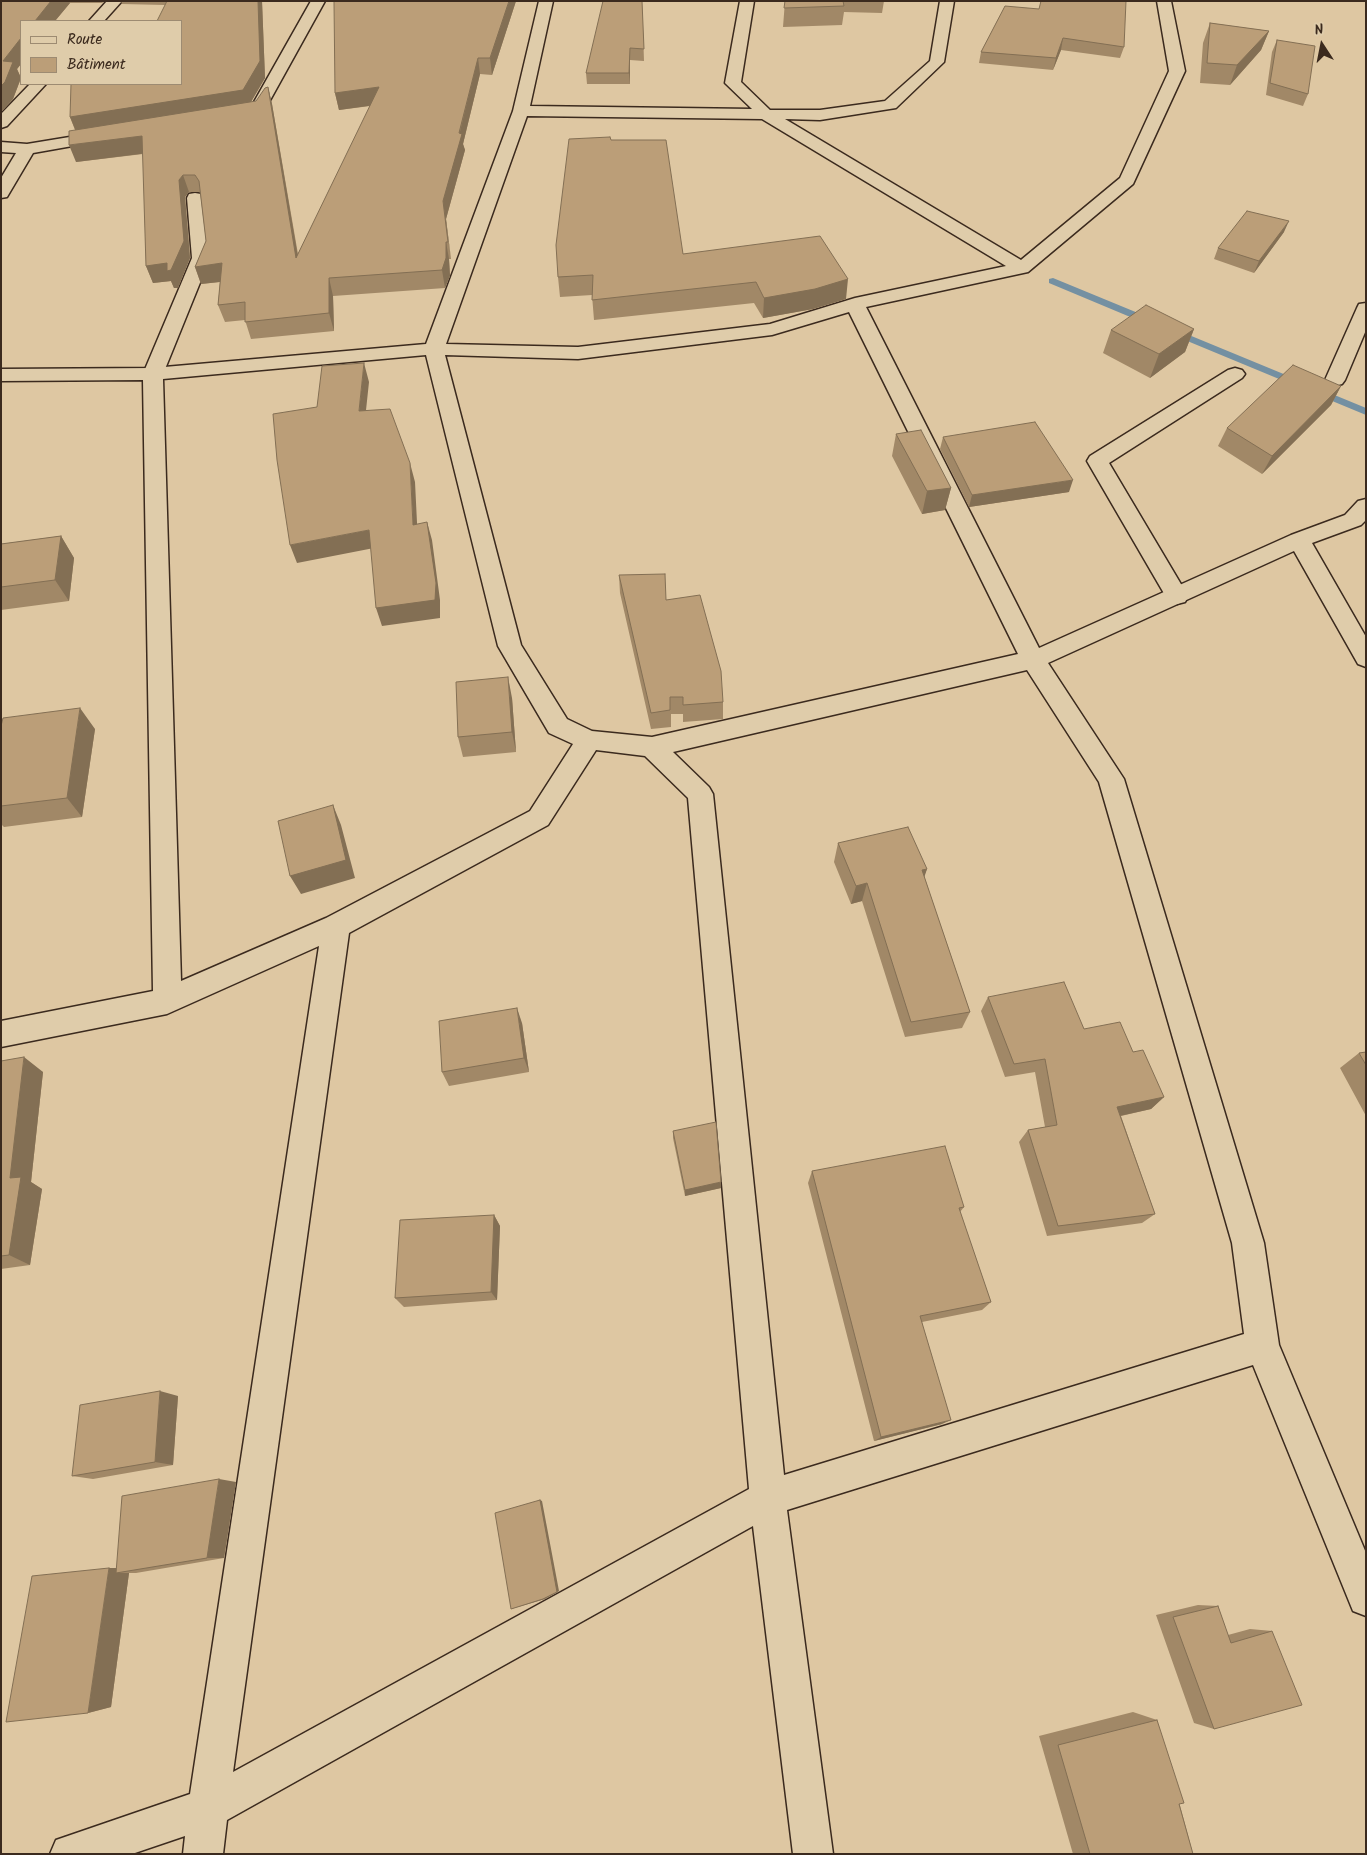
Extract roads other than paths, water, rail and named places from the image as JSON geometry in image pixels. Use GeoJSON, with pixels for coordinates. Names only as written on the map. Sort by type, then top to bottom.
{"type":"FeatureCollection","features":[{"type":"Feature","properties":{"kind":"street"},"geometry":{"type":"LineString","coordinates":[[97,20],[115,1]]}},
{"type":"Feature","properties":{"kind":"street"},"geometry":{"type":"LineString","coordinates":[[227,117],[255,113],[318,1]]}},
{"type":"Feature","properties":{"kind":"street"},"geometry":{"type":"LineString","coordinates":[[546,1],[521,111],[434,349],[510,646],[558,726],[588,740],[652,747],[1033,660],[1299,540],[1362,517]]}},
{"type":"Feature","properties":{"kind":"street"},"geometry":{"type":"LineString","coordinates":[[747,1],[733,83],[767,115],[1022,268]]}},
{"type":"Feature","properties":{"kind":"street"},"geometry":{"type":"LineString","coordinates":[[521,111],[820,115],[890,105],[937,62],[947,1]]}},
{"type":"Feature","properties":{"kind":"street"},"geometry":{"type":"LineString","coordinates":[[1,375],[153,374],[434,349],[578,353],[772,329],[855,304],[1022,268],[1127,180],[1177,71],[1164,1]]}},
{"type":"Feature","properties":{"kind":"street"},"geometry":{"type":"LineString","coordinates":[[1,123],[37,85]]}},
{"type":"Feature","properties":{"kind":"street"},"geometry":{"type":"LineString","coordinates":[[1,147],[27,149],[122,134]]}},
{"type":"Feature","properties":{"kind":"street"},"geometry":{"type":"LineString","coordinates":[[1,193],[27,149]]}},
{"type":"Feature","properties":{"kind":"street"},"geometry":{"type":"LineString","coordinates":[[167,1001],[153,374],[200,258],[195,198]]}},
{"type":"Feature","properties":{"kind":"street"},"geometry":{"type":"LineString","coordinates":[[855,304],[1033,660],[1111,779],[1248,1243],[1262,1345],[1366,1598]]}},
{"type":"Feature","properties":{"kind":"street"},"geometry":{"type":"LineString","coordinates":[[1335,380],[1366,308]]}},
{"type":"Feature","properties":{"kind":"street"},"geometry":{"type":"LineString","coordinates":[[1176,596],[1097,461],[1235,374]]}},
{"type":"Feature","properties":{"kind":"street"},"geometry":{"type":"LineString","coordinates":[[1299,540],[1366,658]]}},
{"type":"Feature","properties":{"kind":"street"},"geometry":{"type":"LineString","coordinates":[[1,1034],[167,1001],[336,926],[539,818],[588,740]]}},
{"type":"Feature","properties":{"kind":"street"},"geometry":{"type":"LineString","coordinates":[[652,747],[700,794],[768,1498],[813,1854]]}},
{"type":"Feature","properties":{"kind":"street"},"geometry":{"type":"LineString","coordinates":[[203,1854],[208,1808],[336,926]]}},
{"type":"Feature","properties":{"kind":"street"},"geometry":{"type":"LineString","coordinates":[[70,1854],[208,1808],[768,1498],[1262,1345]]}},
{"type":"Feature","properties":{"kind":"waterway"},"geometry":{"type":"LineString","coordinates":[[1053,281],[1151,322]]}},
{"type":"Feature","properties":{"kind":"waterway"},"geometry":{"type":"LineString","coordinates":[[1172,331],[1366,412]]}}]}
